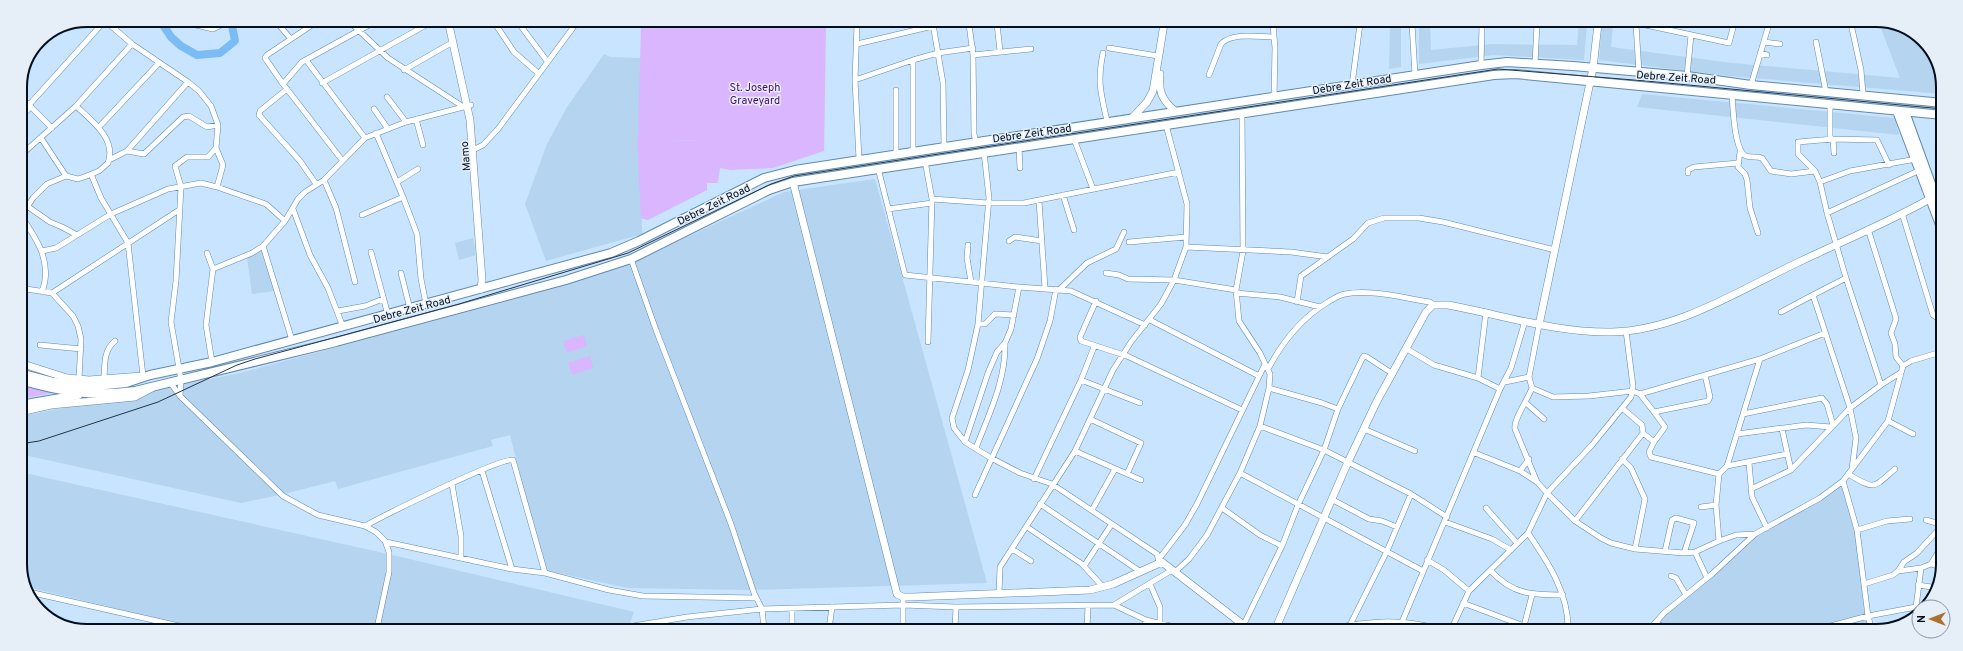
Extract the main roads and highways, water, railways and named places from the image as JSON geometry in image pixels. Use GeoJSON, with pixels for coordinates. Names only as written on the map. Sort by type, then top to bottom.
{"type":"FeatureCollection","features":[{"type":"Feature","properties":{"kind":"main road","name":"Debre Zeit Road"},"geometry":{"type":"LineString","coordinates":[[27,375],[54,382],[96,386],[126,383],[147,375],[212,362],[388,315],[567,266],[624,248],[773,175],[858,159],[913,152],[1175,111],[1274,98],[1481,65],[1507,62],[1580,66],[1686,76],[1751,85],[1863,94],[1936,102]]}},
{"type":"Feature","properties":{"kind":"main road"},"geometry":{"type":"LineString","coordinates":[[1578,80],[1580,66]]}},
{"type":"Feature","properties":{"kind":"main road","name":"Debre Zeit Road"},"geometry":{"type":"LineString","coordinates":[[80,394],[117,394],[181,380],[336,342],[560,282],[632,259],[769,190],[793,182],[1074,138],[1501,74],[1830,103],[1936,114]]}},
{"type":"Feature","properties":{"kind":"main road"},"geometry":{"type":"LineString","coordinates":[[1901,111],[1920,170],[1936,204]]}},
{"type":"Feature","properties":{"kind":"main road"},"geometry":{"type":"LineString","coordinates":[[1901,111],[1936,210]]}},
{"type":"Feature","properties":{"kind":"main road"},"geometry":{"type":"LineString","coordinates":[[27,382],[80,394]]}},
{"type":"Feature","properties":{"kind":"main road"},"geometry":{"type":"LineString","coordinates":[[27,404],[69,398],[80,394]]}},
{"type":"Feature","properties":{"kind":"waterway"},"geometry":{"type":"LineString","coordinates":[[164,27],[171,37],[181,46],[197,55],[220,53],[235,41],[232,27]]}},
{"type":"Feature","properties":{"kind":"tram line"},"geometry":{"type":"LineString","coordinates":[[27,443],[39,441],[158,402],[237,365],[255,359],[459,304],[628,253],[771,184],[794,176],[1498,69],[1646,81],[1936,108]]}},
{"type":"Feature","properties":{"kind":"park label","name":"St. Joseph Graveyard"},"geometry":{"type":"Point","coordinates":[755,94]}}]}
